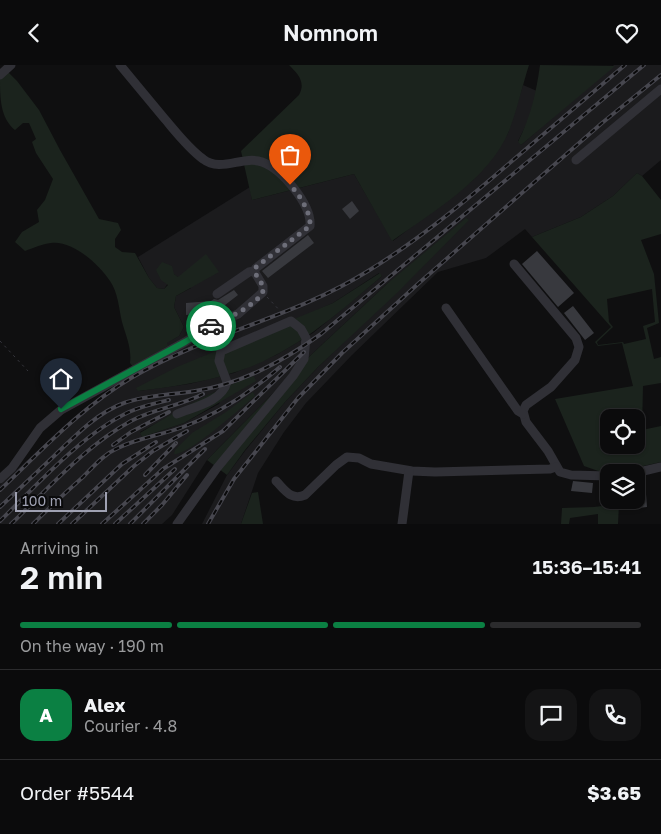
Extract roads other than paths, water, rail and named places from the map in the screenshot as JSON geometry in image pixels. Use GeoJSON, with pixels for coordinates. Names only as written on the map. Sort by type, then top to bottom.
{"type":"FeatureCollection","features":[{"type":"Feature","properties":{"kind":"street"},"geometry":{"type":"LineString","coordinates":[[0,75],[11,65]]}},
{"type":"Feature","properties":{"kind":"street"},"geometry":{"type":"LineString","coordinates":[[120,65],[186,144],[204,160],[214,164],[226,165],[250,161],[263,162],[283,176],[298,193],[310,220],[310,226],[256,267],[254,271],[249,272],[217,294]]}},
{"type":"Feature","properties":{"kind":"street"},"geometry":{"type":"LineString","coordinates":[[576,160],[661,89]]}},
{"type":"Feature","properties":{"kind":"street"},"geometry":{"type":"LineString","coordinates":[[514,264],[576,338],[579,347],[574,359],[561,377],[545,392],[526,405],[523,414]]}},
{"type":"Feature","properties":{"kind":"street"},"geometry":{"type":"LineString","coordinates":[[0,479],[12,468],[40,428],[61,409],[185,342],[210,326],[238,314],[263,292],[263,286],[254,271]]}},
{"type":"Feature","properties":{"kind":"street"},"geometry":{"type":"LineString","coordinates":[[446,308],[518,411],[523,414],[526,422],[548,451],[560,473],[566,475],[600,476]]}},
{"type":"Feature","properties":{"kind":"street"},"geometry":{"type":"LineString","coordinates":[[176,414],[216,398],[224,391],[227,382],[219,361],[221,351],[291,321],[301,329],[306,338],[304,359],[293,376],[217,468],[177,524]]}},
{"type":"Feature","properties":{"kind":"street"},"geometry":{"type":"LineString","coordinates":[[276,481],[291,497],[298,498],[305,495],[347,457],[359,458],[371,465],[409,471],[550,469],[556,467]]}},
{"type":"Feature","properties":{"kind":"street"},"geometry":{"type":"LineString","coordinates":[[645,471],[661,467]]}},
{"type":"Feature","properties":{"kind":"street"},"geometry":{"type":"LineString","coordinates":[[402,524],[409,471]]}},
{"type":"Feature","properties":{"kind":"railway"},"geometry":{"type":"LineString","coordinates":[[0,490],[79,416],[131,378],[189,349],[280,314],[339,287],[368,271],[422,235],[489,181],[625,65]]}},
{"type":"Feature","properties":{"kind":"railway"},"geometry":{"type":"LineString","coordinates":[[0,507],[85,427],[114,407],[141,398],[195,391],[229,383],[261,370],[307,344],[644,65]]}},
{"type":"Feature","properties":{"kind":"railway"},"geometry":{"type":"LineString","coordinates":[[208,524],[234,479],[298,398],[342,353],[602,123],[661,75]]}},
{"type":"Feature","properties":{"kind":"railway"},"geometry":{"type":"LineString","coordinates":[[102,524],[163,469],[223,431],[304,352]]}},
{"type":"Feature","properties":{"kind":"railway"},"geometry":{"type":"LineString","coordinates":[[33,524],[108,454],[126,445],[183,427],[209,416],[258,385],[280,367]]}},
{"type":"Feature","properties":{"kind":"railway"},"geometry":{"type":"LineString","coordinates":[[11,524],[68,468],[114,431],[139,417],[203,394]]}},
{"type":"Feature","properties":{"kind":"railway"},"geometry":{"type":"LineString","coordinates":[[0,521],[61,461],[94,433],[129,412],[169,400]]}},
{"type":"Feature","properties":{"kind":"railway"},"geometry":{"type":"LineString","coordinates":[[113,445],[131,432],[169,412]]}},
{"type":"Feature","properties":{"kind":"railway"},"geometry":{"type":"LineString","coordinates":[[72,524],[134,466],[153,451],[187,431]]}},
{"type":"Feature","properties":{"kind":"railway"},"geometry":{"type":"LineString","coordinates":[[58,524],[122,464],[156,442]]}},
{"type":"Feature","properties":{"kind":"railway"},"geometry":{"type":"LineString","coordinates":[[145,475],[176,443]]}},
{"type":"Feature","properties":{"kind":"railway"},"geometry":{"type":"LineString","coordinates":[[130,524],[205,449]]}},
{"type":"Feature","properties":{"kind":"railway"},"geometry":{"type":"LineString","coordinates":[[115,524],[175,469]]}},
{"type":"Feature","properties":{"kind":"railway"},"geometry":{"type":"LineString","coordinates":[[143,524],[187,475]]}}]}
